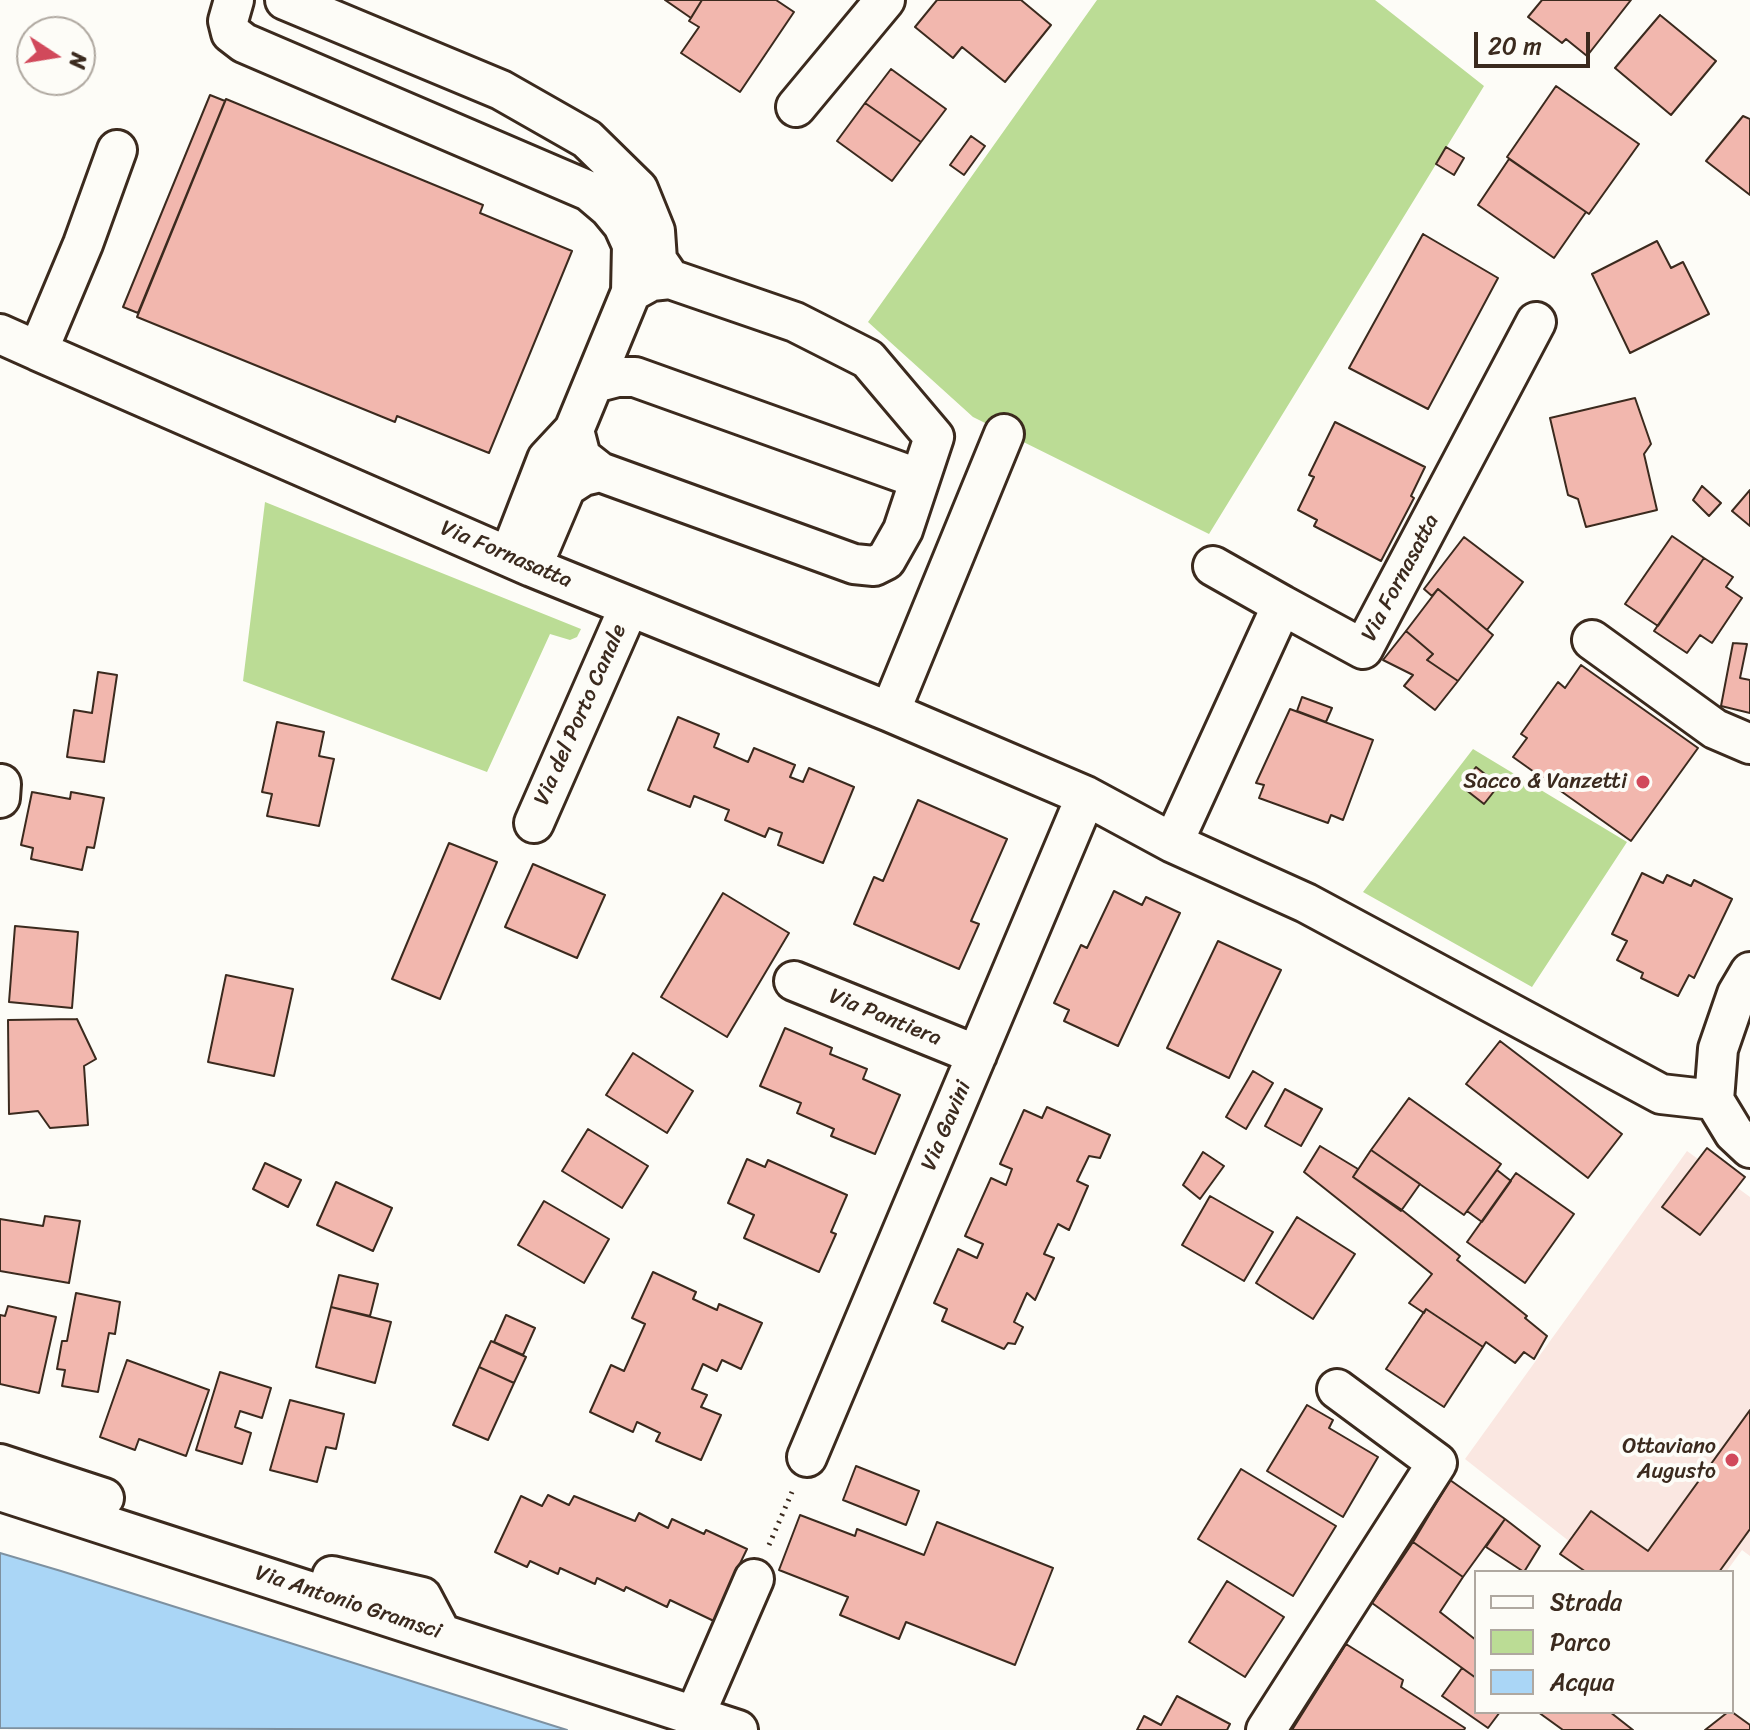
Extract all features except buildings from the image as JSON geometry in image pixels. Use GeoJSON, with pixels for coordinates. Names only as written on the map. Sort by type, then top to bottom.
{"type":"FeatureCollection","features":[{"type":"Feature","properties":{"kind":"street"},"geometry":{"type":"LineString","coordinates":[[234,0],[228,21],[231,33],[244,43],[589,191],[623,225],[632,245],[631,292],[574,430],[547,459],[521,562]]}},
{"type":"Feature","properties":{"kind":"street"},"geometry":{"type":"LineString","coordinates":[[285,0],[501,90],[587,139],[638,189],[655,231],[657,260],[670,279]]}},
{"type":"Feature","properties":{"kind":"street"},"geometry":{"type":"LineString","coordinates":[[796,107],[885,0]]}},
{"type":"Feature","properties":{"kind":"street"},"geometry":{"type":"LineString","coordinates":[[38,351],[83,244],[117,150]]}},
{"type":"Feature","properties":{"kind":"street"},"geometry":{"type":"LineString","coordinates":[[574,430],[581,457],[600,472],[854,564],[874,566],[886,560],[903,530],[934,437],[868,359],[795,322],[670,279],[651,281],[631,292]]}},
{"type":"Feature","properties":{"kind":"street","name":"Via Fornasatta"},"geometry":{"type":"LineString","coordinates":[[1282,605],[1363,649],[1536,322]]}},
{"type":"Feature","properties":{"kind":"street","name":"Via Fornasatta"},"geometry":{"type":"LineString","coordinates":[[0,334],[521,562],[890,712],[1086,796],[1173,843],[1306,903],[1661,1094],[1714,1100]]}},
{"type":"Feature","properties":{"kind":"street"},"geometry":{"type":"LineString","coordinates":[[594,383],[617,377],[635,377],[920,479]]}},
{"type":"Feature","properties":{"kind":"street"},"geometry":{"type":"LineString","coordinates":[[890,712],[1004,434]]}},
{"type":"Feature","properties":{"kind":"street"},"geometry":{"type":"LineString","coordinates":[[521,562],[566,487],[583,476],[600,472]]}},
{"type":"Feature","properties":{"kind":"street"},"geometry":{"type":"LineString","coordinates":[[1173,843],[1282,605],[1213,566]]}},
{"type":"Feature","properties":{"kind":"street","name":"Via del Porto Canale"},"geometry":{"type":"LineString","coordinates":[[534,823],[629,607]]}},
{"type":"Feature","properties":{"kind":"street"},"geometry":{"type":"LineString","coordinates":[[1592,640],[1715,729],[1750,744]]}},
{"type":"Feature","properties":{"kind":"street"},"geometry":{"type":"LineString","coordinates":[[0,798],[1,784]]}},
{"type":"Feature","properties":{"kind":"street","name":"Via Gavini"},"geometry":{"type":"LineString","coordinates":[[807,1457],[1086,796]]}},
{"type":"Feature","properties":{"kind":"street"},"geometry":{"type":"LineString","coordinates":[[1750,972],[1737,994],[1718,1049],[1714,1100],[1734,1133],[1750,1148]]}},
{"type":"Feature","properties":{"kind":"street","name":"Via Pantiera"},"geometry":{"type":"LineString","coordinates":[[794,981],[977,1055]]}},
{"type":"Feature","properties":{"kind":"street"},"geometry":{"type":"LineString","coordinates":[[1266,1730],[1437,1463],[1337,1389]]}},
{"type":"Feature","properties":{"kind":"street"},"geometry":{"type":"LineString","coordinates":[[0,1464],[178,1523],[311,1572],[422,1597],[441,1633]]}},
{"type":"Feature","properties":{"kind":"street","name":"Via Antonio Gramsci"},"geometry":{"type":"LineString","coordinates":[[0,1491],[738,1730]]}},
{"type":"Feature","properties":{"kind":"street"},"geometry":{"type":"LineString","coordinates":[[695,1715],[754,1579]]}},
{"type":"Feature","properties":{"kind":"path"},"geometry":{"type":"LineString","coordinates":[[754,1579],[807,1457]]}},
{"type":"Feature","properties":{"kind":"shaded area"},"geometry":{"type":"Polygon","coordinates":[[[1687,1151],[1750,1197],[1750,1556],[1742,1550],[1727,1570],[1605,1570],[1465,1459],[1687,1151]]]}},
{"type":"Feature","properties":{"kind":"green space"},"geometry":{"type":"Polygon","coordinates":[[[1097,0],[1375,0],[1484,86],[1209,534],[973,417],[868,322],[1097,0]]]}},
{"type":"Feature","properties":{"kind":"green space"},"geometry":{"type":"Polygon","coordinates":[[[265,502],[581,629],[577,637],[570,640],[550,634],[487,772],[243,681],[265,502]]]}},
{"type":"Feature","properties":{"kind":"green space"},"geometry":{"type":"Polygon","coordinates":[[[1473,749],[1627,842],[1532,987],[1363,892],[1473,749]]]}},
{"type":"Feature","properties":{"kind":"water"},"geometry":{"type":"Polygon","coordinates":[[[0,1553],[61,1571],[567,1730],[0,1728],[0,1553]]]}},
{"type":"Feature","properties":{"kind":"place","name":"Sacco & Vanzetti"},"geometry":{"type":"Point","coordinates":[1643,782]}},
{"type":"Feature","properties":{"kind":"place","name":"Ottaviano Augusto"},"geometry":{"type":"Point","coordinates":[1732,1460]}}]}
